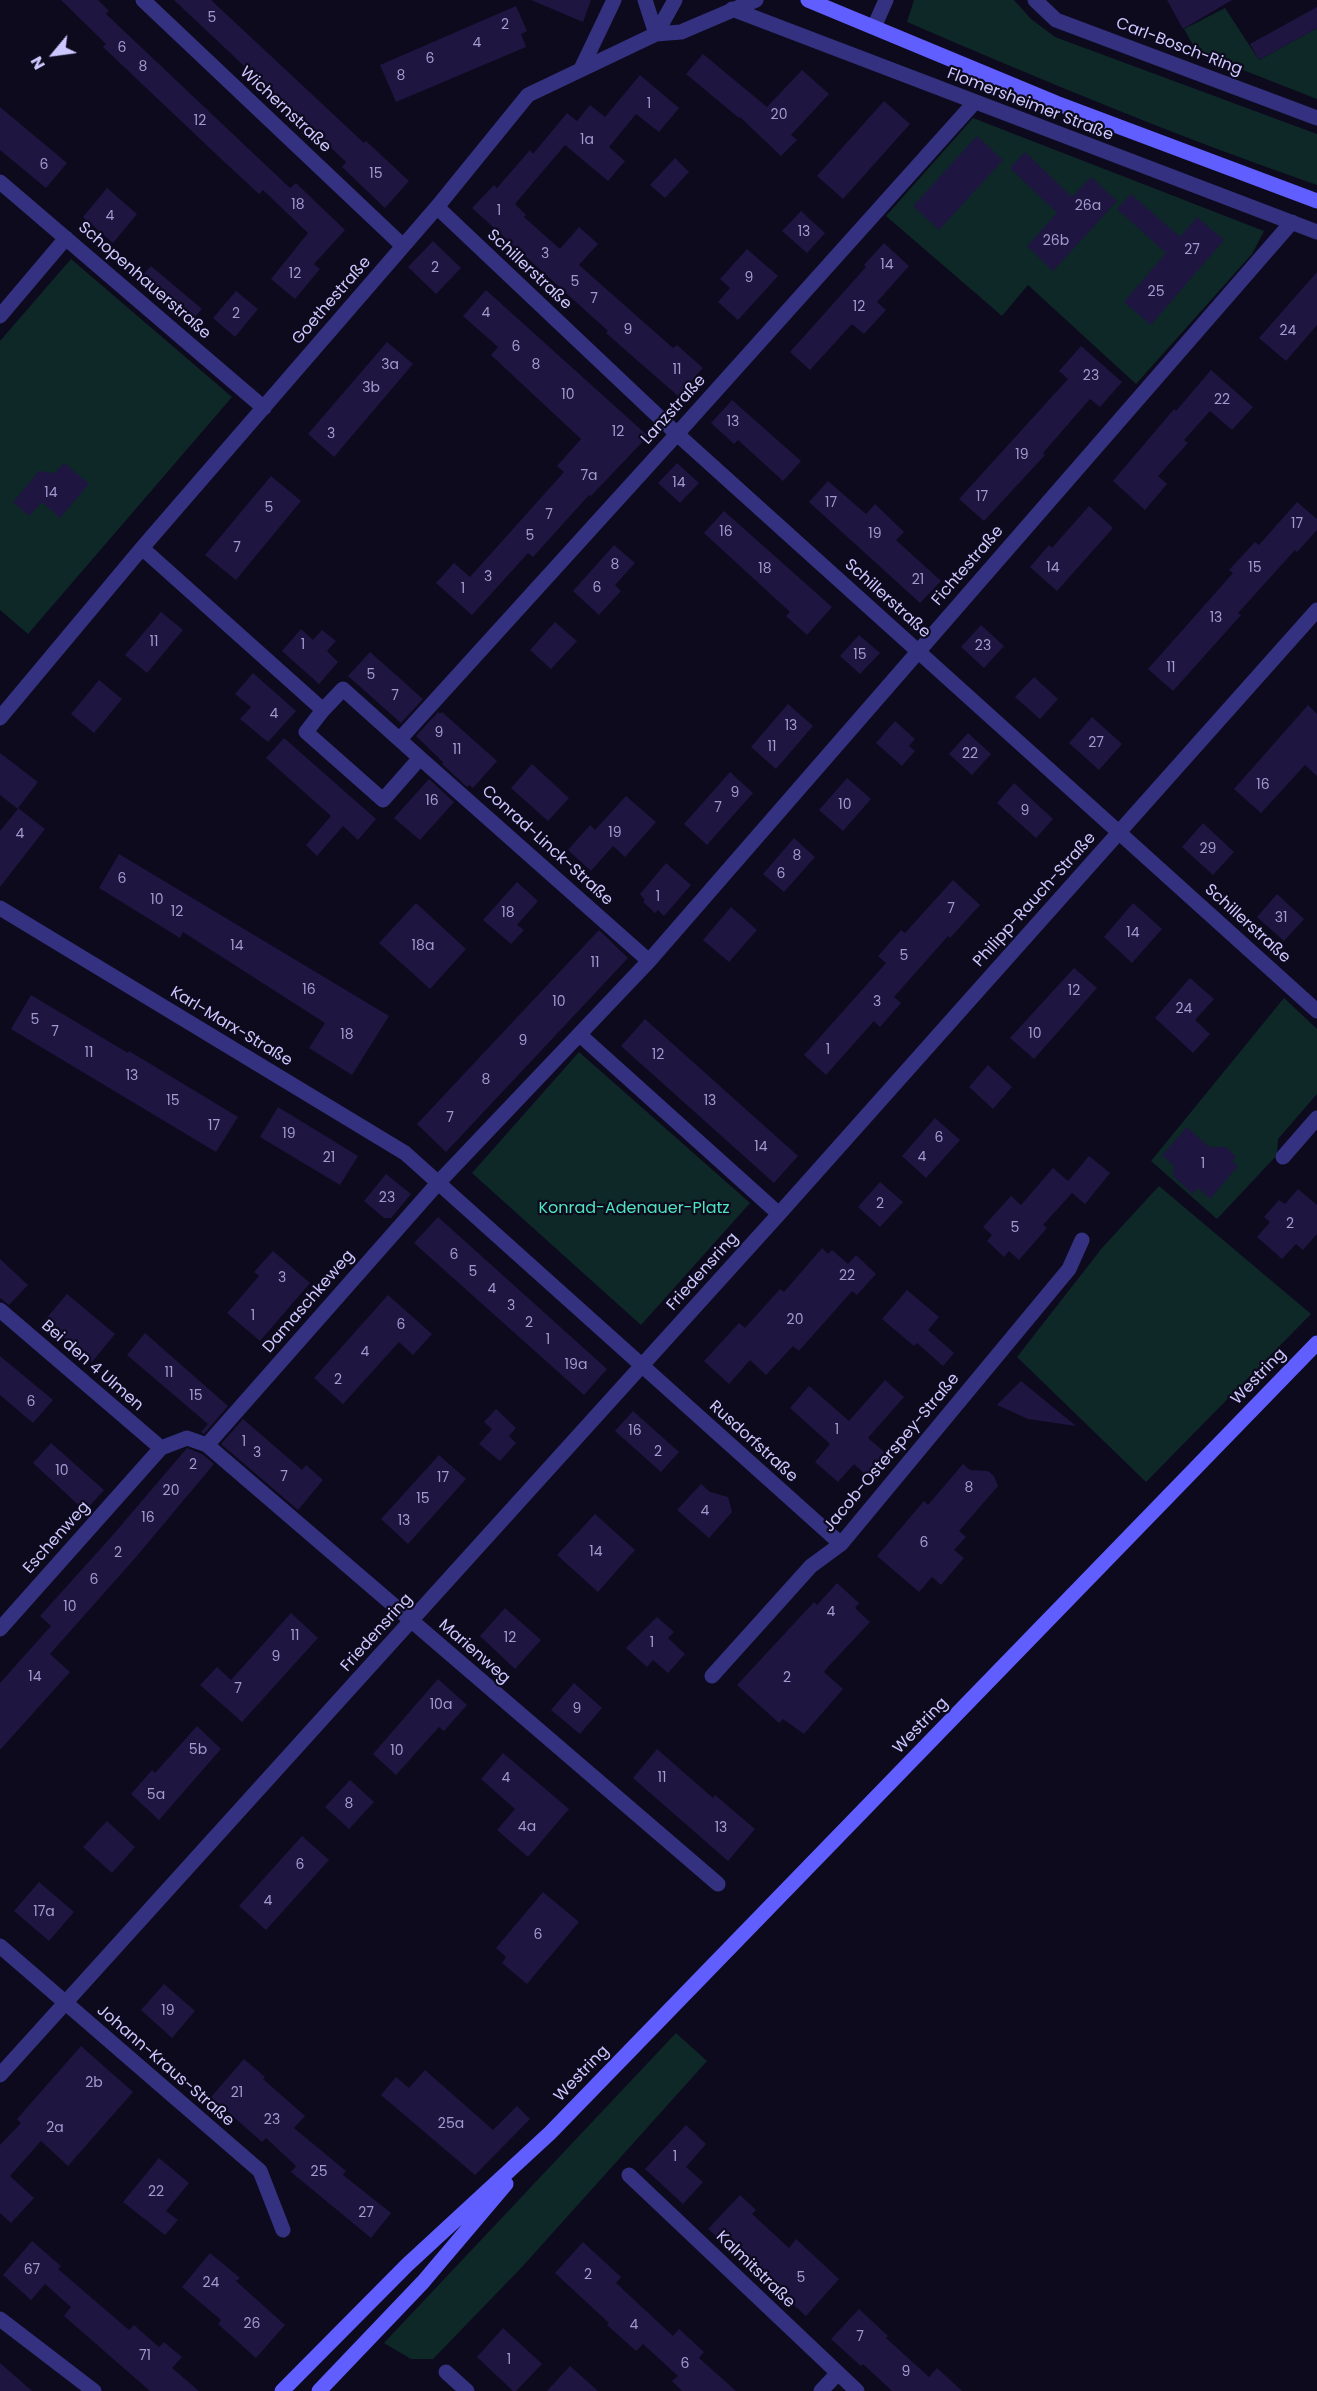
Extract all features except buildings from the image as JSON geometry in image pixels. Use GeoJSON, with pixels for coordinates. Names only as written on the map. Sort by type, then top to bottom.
{"type":"FeatureCollection","features":[{"type":"Feature","properties":{"kind":"main road","name":"Flomersheimer Straße"},"geometry":{"type":"LineString","coordinates":[[808,0],[1056,103],[1317,201]]}},
{"type":"Feature","properties":{"kind":"main road","name":"Westring"},"geometry":{"type":"LineString","coordinates":[[282,2391],[407,2265],[550,2133],[1317,1343]]}},
{"type":"Feature","properties":{"kind":"main road","name":"Westring"},"geometry":{"type":"LineString","coordinates":[[319,2391],[423,2282],[550,2133]]}},
{"type":"Feature","properties":{"kind":"street","name":"Wichernstraße"},"geometry":{"type":"LineString","coordinates":[[143,0],[403,246]]}},
{"type":"Feature","properties":{"kind":"street"},"geometry":{"type":"LineString","coordinates":[[581,69],[614,0]]}},
{"type":"Feature","properties":{"kind":"street"},"geometry":{"type":"LineString","coordinates":[[645,0],[656,34]]}},
{"type":"Feature","properties":{"kind":"street"},"geometry":{"type":"LineString","coordinates":[[656,34],[675,0]]}},
{"type":"Feature","properties":{"kind":"street","name":"Goethestraße"},"geometry":{"type":"LineString","coordinates":[[0,718],[142,548],[437,207],[528,94],[656,34],[681,32],[756,0]]}},
{"type":"Feature","properties":{"kind":"street"},"geometry":{"type":"LineString","coordinates":[[874,27],[886,0]]}},
{"type":"Feature","properties":{"kind":"street","name":"Carl-Bosch-Ring"},"geometry":{"type":"LineString","coordinates":[[1035,0],[1056,20],[1317,117]]}},
{"type":"Feature","properties":{"kind":"street","name":"Flomersheimer Straße"},"geometry":{"type":"LineString","coordinates":[[732,9],[1317,232]]}},
{"type":"Feature","properties":{"kind":"street","name":"Lanzstraße"},"geometry":{"type":"LineString","coordinates":[[400,740],[974,103]]}},
{"type":"Feature","properties":{"kind":"street","name":"Schopenhauerstraße"},"geometry":{"type":"LineString","coordinates":[[0,182],[264,408]]}},
{"type":"Feature","properties":{"kind":"street","name":"Schillerstraße"},"geometry":{"type":"LineString","coordinates":[[437,207],[677,434],[1317,1011]]}},
{"type":"Feature","properties":{"kind":"street","name":"Fichtestraße"},"geometry":{"type":"LineString","coordinates":[[649,961],[1292,222]]}},
{"type":"Feature","properties":{"kind":"street"},"geometry":{"type":"LineString","coordinates":[[0,316],[66,238]]}},
{"type":"Feature","properties":{"kind":"street"},"geometry":{"type":"LineString","coordinates":[[142,548],[323,711]]}},
{"type":"Feature","properties":{"kind":"street","name":"Philipp-Rauch-Straße"},"geometry":{"type":"LineString","coordinates":[[779,1214],[1317,610]]}},
{"type":"Feature","properties":{"kind":"street","name":"Conrad-Linck-Straße"},"geometry":{"type":"LineString","coordinates":[[420,758],[382,800],[306,732],[343,689],[649,961]]}},
{"type":"Feature","properties":{"kind":"street","name":"Karl-Marx-Straße"},"geometry":{"type":"LineString","coordinates":[[0,908],[405,1153],[438,1183]]}},
{"type":"Feature","properties":{"kind":"street"},"geometry":{"type":"LineString","coordinates":[[642,1366],[438,1183],[649,961]]}},
{"type":"Feature","properties":{"kind":"street"},"geometry":{"type":"LineString","coordinates":[[580,1035],[779,1214]]}},
{"type":"Feature","properties":{"kind":"street"},"geometry":{"type":"LineString","coordinates":[[1283,1157],[1317,1118]]}},
{"type":"Feature","properties":{"kind":"street","name":"Damaschkeweg"},"geometry":{"type":"LineString","coordinates":[[207,1445],[438,1183]]}},
{"type":"Feature","properties":{"kind":"street","name":"Friedensring"},"geometry":{"type":"LineString","coordinates":[[0,2075],[779,1214]]}},
{"type":"Feature","properties":{"kind":"street","name":"Jacob-Osterspey-Straße"},"geometry":{"type":"LineString","coordinates":[[712,1676],[811,1566],[841,1544],[1069,1269],[1083,1240]]}},
{"type":"Feature","properties":{"kind":"street","name":"Bei den 4 Ulmen"},"geometry":{"type":"LineString","coordinates":[[0,1310],[161,1448]]}},
{"type":"Feature","properties":{"kind":"street","name":"Rusdorfstraße"},"geometry":{"type":"LineString","coordinates":[[642,1366],[841,1544]]}},
{"type":"Feature","properties":{"kind":"street"},"geometry":{"type":"LineString","coordinates":[[161,1448],[188,1438],[207,1445]]}},
{"type":"Feature","properties":{"kind":"street","name":"Marienweg"},"geometry":{"type":"LineString","coordinates":[[207,1445],[718,1884]]}},
{"type":"Feature","properties":{"kind":"street","name":"Eschenweg"},"geometry":{"type":"LineString","coordinates":[[0,1629],[161,1448]]}},
{"type":"Feature","properties":{"kind":"street","name":"Johann-Kraus-Straße"},"geometry":{"type":"LineString","coordinates":[[0,1946],[260,2171],[283,2230]]}},
{"type":"Feature","properties":{"kind":"street","name":"Kalmitstraße"},"geometry":{"type":"LineString","coordinates":[[629,2175],[857,2391]]}},
{"type":"Feature","properties":{"kind":"street"},"geometry":{"type":"LineString","coordinates":[[0,2319],[94,2391]]}},
{"type":"Feature","properties":{"kind":"street"},"geometry":{"type":"LineString","coordinates":[[446,2372],[467,2391]]}},
{"type":"Feature","properties":{"kind":"street"},"geometry":{"type":"LineString","coordinates":[[821,2391],[838,2373]]}},
{"type":"Feature","properties":{"kind":"green space"},"geometry":{"type":"Polygon","coordinates":[[[914,0],[1014,0],[1031,19],[1055,37],[1317,134],[1317,185],[1110,107],[907,22],[914,0]]]}},
{"type":"Feature","properties":{"kind":"green space"},"geometry":{"type":"Polygon","coordinates":[[[1225,8],[1259,60],[1317,28],[1317,99],[1197,52],[1184,29],[1225,8]]]}},
{"type":"Feature","properties":{"kind":"green space"},"geometry":{"type":"Polygon","coordinates":[[[973,118],[1264,231],[1252,254],[1136,384],[1028,285],[1002,316],[886,216],[973,118]]]}},
{"type":"Feature","properties":{"kind":"green space"},"geometry":{"type":"Polygon","coordinates":[[[71,259],[232,397],[28,634],[0,610],[0,341],[71,259]]]}},
{"type":"Feature","properties":{"kind":"green space"},"geometry":{"type":"Polygon","coordinates":[[[1284,998],[1317,1029],[1317,1094],[1278,1139],[1277,1155],[1217,1219],[1151,1161],[1284,998]]]}},
{"type":"Feature","properties":{"kind":"green space","name":"Konrad-Adenauer-Platz"},"geometry":{"type":"Polygon","coordinates":[[[579,1052],[750,1203],[641,1325],[472,1173],[579,1052]]]}},
{"type":"Feature","properties":{"kind":"green space"},"geometry":{"type":"Polygon","coordinates":[[[1159,1186],[1311,1314],[1146,1482],[1017,1357],[1102,1248],[1159,1186]]]}},
{"type":"Feature","properties":{"kind":"green space"},"geometry":{"type":"Polygon","coordinates":[[[676,2033],[707,2061],[522,2267],[433,2359],[411,2359],[384,2343],[676,2033]]]}}]}
